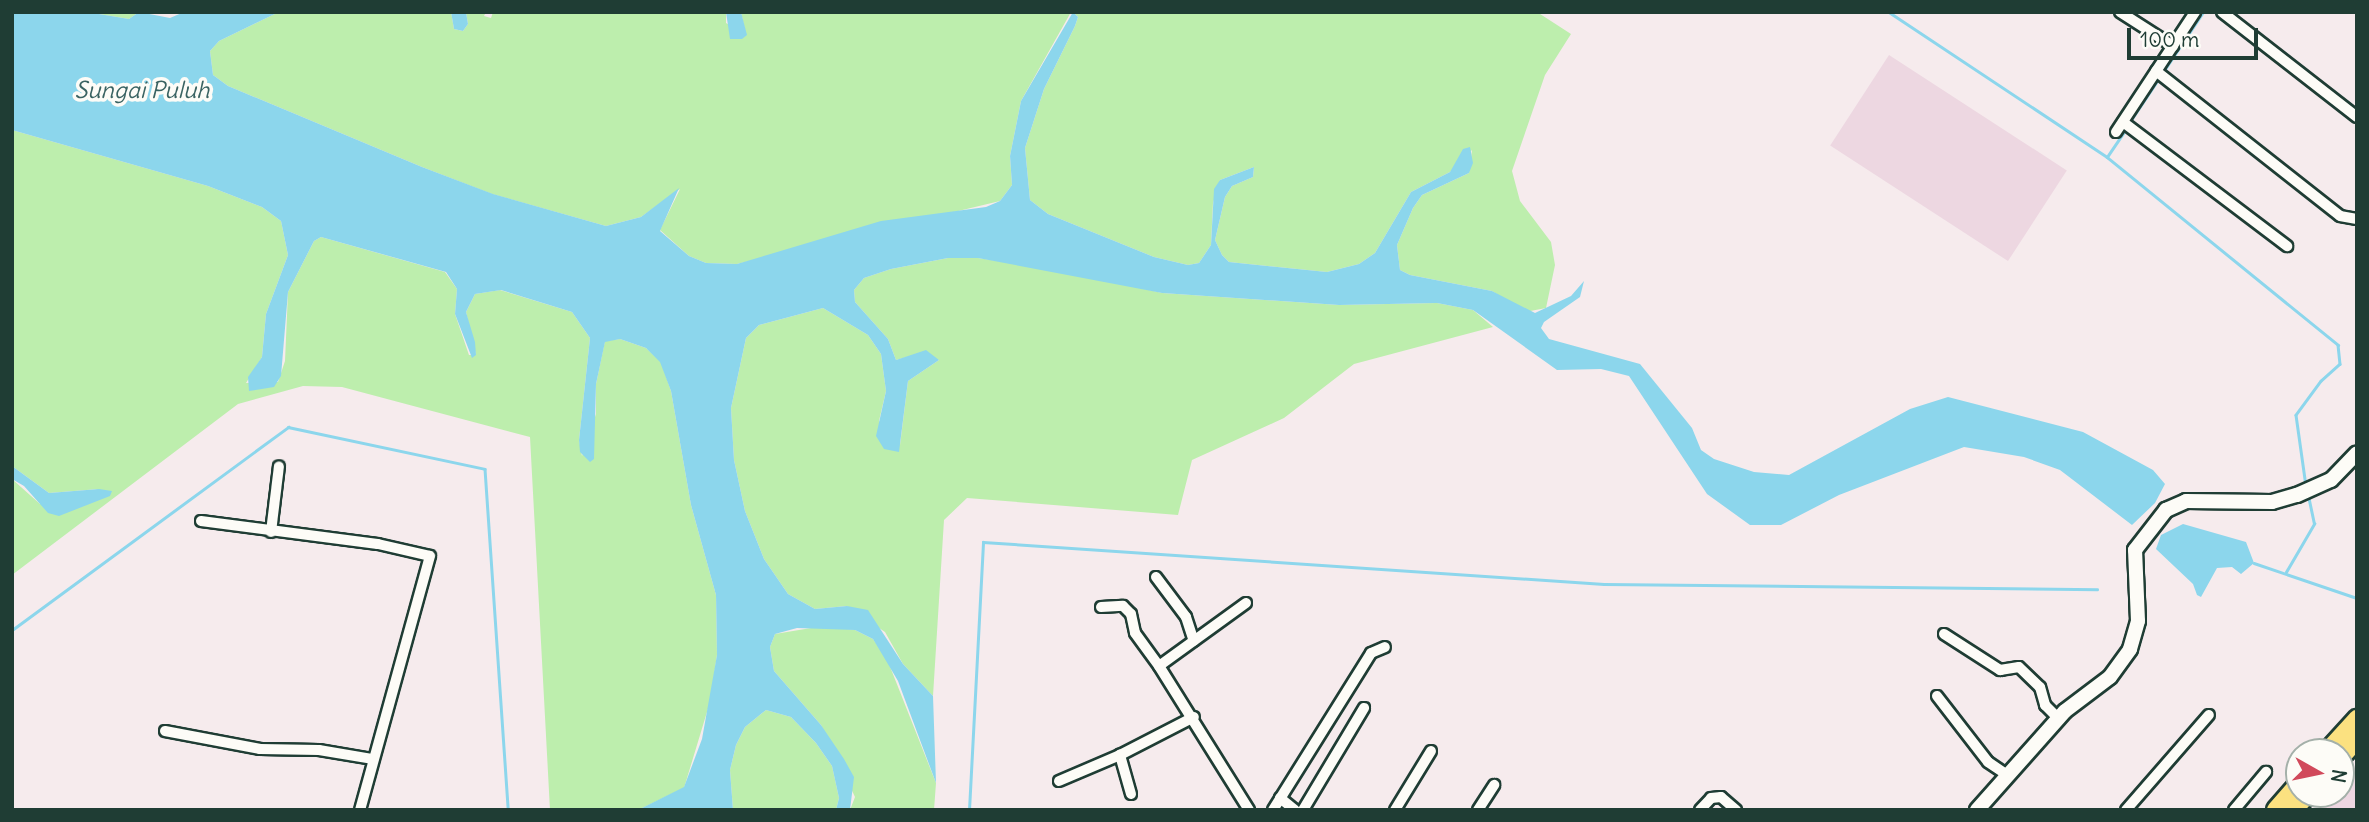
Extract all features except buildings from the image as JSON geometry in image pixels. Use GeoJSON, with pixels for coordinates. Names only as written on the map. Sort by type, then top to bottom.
{"type":"FeatureCollection","features":[{"type":"Feature","properties":{"kind":"highway"},"geometry":{"type":"LineString","coordinates":[[2340,738],[2357,719]]}},
{"type":"Feature","properties":{"kind":"street"},"geometry":{"type":"LineString","coordinates":[[2120,12],[2173,46]]}},
{"type":"Feature","properties":{"kind":"street"},"geometry":{"type":"LineString","coordinates":[[2116,132],[2127,125],[2195,12]]}},
{"type":"Feature","properties":{"kind":"street"},"geometry":{"type":"LineString","coordinates":[[2222,12],[2357,117]]}},
{"type":"Feature","properties":{"kind":"street"},"geometry":{"type":"LineString","coordinates":[[2160,74],[2340,216],[2357,219]]}},
{"type":"Feature","properties":{"kind":"street"},"geometry":{"type":"LineString","coordinates":[[2127,125],[2287,246]]}},
{"type":"Feature","properties":{"kind":"street"},"geometry":{"type":"LineString","coordinates":[[1977,810],[2058,718],[2110,677],[2130,649],[2138,621],[2135,550],[2166,510],[2186,501],[2272,502],[2300,494],[2322,486],[2357,453]]}},
{"type":"Feature","properties":{"kind":"street"},"geometry":{"type":"LineString","coordinates":[[271,532],[279,466]]}},
{"type":"Feature","properties":{"kind":"street"},"geometry":{"type":"LineString","coordinates":[[201,522],[425,552],[430,562],[360,810]]}},
{"type":"Feature","properties":{"kind":"street"},"geometry":{"type":"LineString","coordinates":[[1156,577],[1186,617],[1194,641]]}},
{"type":"Feature","properties":{"kind":"street"},"geometry":{"type":"LineString","coordinates":[[1159,666],[1246,603]]}},
{"type":"Feature","properties":{"kind":"street"},"geometry":{"type":"LineString","coordinates":[[1101,607],[1123,606],[1131,614],[1135,633],[1194,717],[1249,810]]}},
{"type":"Feature","properties":{"kind":"street"},"geometry":{"type":"LineString","coordinates":[[1944,634],[2000,670],[2019,667],[2040,687],[2045,705],[2058,718]]}},
{"type":"Feature","properties":{"kind":"street"},"geometry":{"type":"LineString","coordinates":[[1273,810],[1371,653],[1385,647]]}},
{"type":"Feature","properties":{"kind":"street"},"geometry":{"type":"LineString","coordinates":[[1937,696],[1988,762],[2007,775]]}},
{"type":"Feature","properties":{"kind":"street"},"geometry":{"type":"LineString","coordinates":[[1303,810],[1364,708]]}},
{"type":"Feature","properties":{"kind":"street"},"geometry":{"type":"LineString","coordinates":[[2126,810],[2208,715]]}},
{"type":"Feature","properties":{"kind":"street"},"geometry":{"type":"LineString","coordinates":[[1059,781],[1120,755],[1194,717]]}},
{"type":"Feature","properties":{"kind":"street"},"geometry":{"type":"LineString","coordinates":[[165,732],[260,749],[318,750],[373,759]]}},
{"type":"Feature","properties":{"kind":"street"},"geometry":{"type":"LineString","coordinates":[[1395,810],[1431,751]]}},
{"type":"Feature","properties":{"kind":"street"},"geometry":{"type":"LineString","coordinates":[[1120,755],[1131,794]]}},
{"type":"Feature","properties":{"kind":"street"},"geometry":{"type":"LineString","coordinates":[[2234,810],[2266,772]]}},
{"type":"Feature","properties":{"kind":"street"},"geometry":{"type":"LineString","coordinates":[[1478,810],[1494,785]]}},
{"type":"Feature","properties":{"kind":"street"},"geometry":{"type":"LineString","coordinates":[[1700,810],[1711,798],[1721,797],[1736,810]]}},
{"type":"Feature","properties":{"kind":"street"},"geometry":{"type":"LineString","coordinates":[[1280,798],[1295,810]]}},
{"type":"Feature","properties":{"kind":"shaded area"},"geometry":{"type":"Polygon","coordinates":[[[1889,55],[2067,170],[2008,261],[1830,146],[1889,55]]]}},
{"type":"Feature","properties":{"kind":"shaded area"},"geometry":{"type":"Polygon","coordinates":[[[2357,765],[2357,810],[2317,810],[2355,808],[2357,765]]]}},
{"type":"Feature","properties":{"kind":"green space"},"geometry":{"type":"Polygon","coordinates":[[[87,12],[139,12],[129,19],[87,12]]]}},
{"type":"Feature","properties":{"kind":"green space"},"geometry":{"type":"Polygon","coordinates":[[[279,12],[451,12],[454,29],[463,31],[468,24],[466,12],[486,12],[484,16],[491,18],[493,12],[726,12],[726,23],[746,35],[741,12],[1071,12],[1021,101],[1010,156],[1012,185],[1000,201],[737,264],[706,263],[689,256],[660,230],[680,189],[641,217],[606,226],[492,194],[228,86],[213,75],[210,51],[219,41],[279,12]]]}},
{"type":"Feature","properties":{"kind":"green space"},"geometry":{"type":"Polygon","coordinates":[[[1073,12],[1537,12],[1571,34],[1545,75],[1512,171],[1520,201],[1551,242],[1555,265],[1546,308],[1525,312],[1492,291],[1410,275],[1400,270],[1397,245],[1413,208],[1422,195],[1469,173],[1472,150],[1450,172],[1411,192],[1375,253],[1359,264],[1327,272],[1229,262],[1222,255],[1215,240],[1225,197],[1232,186],[1253,177],[1254,167],[1220,180],[1213,203],[1211,245],[1199,263],[1188,265],[1154,257],[1048,214],[1030,200],[1025,148],[1044,89],[1075,26],[1078,17],[1073,12]]]}},
{"type":"Feature","properties":{"kind":"green space"},"geometry":{"type":"Polygon","coordinates":[[[12,130],[208,186],[262,207],[281,221],[288,255],[266,314],[262,357],[246,383],[278,382],[285,361],[288,292],[314,241],[321,237],[445,272],[457,289],[455,314],[469,355],[476,355],[466,312],[475,294],[500,290],[572,312],[590,338],[579,440],[582,456],[596,414],[596,384],[605,341],[620,339],[646,348],[661,362],[671,391],[691,505],[716,595],[717,655],[710,702],[684,788],[638,810],[550,810],[530,437],[342,387],[303,386],[238,404],[12,575],[12,479],[40,504],[99,489],[49,493],[12,466],[12,130]]]}},
{"type":"Feature","properties":{"kind":"green space"},"geometry":{"type":"Polygon","coordinates":[[[948,258],[978,258],[1076,273],[1162,293],[1339,305],[1437,303],[1473,310],[1493,327],[1354,364],[1284,418],[1192,460],[1178,515],[967,498],[944,520],[933,696],[903,664],[885,632],[847,606],[815,609],[788,594],[764,559],[745,511],[734,460],[731,408],[746,338],[759,325],[823,308],[868,335],[881,354],[886,391],[879,421],[900,445],[908,381],[939,360],[918,354],[896,360],[888,339],[855,302],[854,290],[864,278],[891,269],[948,258]]]}},
{"type":"Feature","properties":{"kind":"green space"},"geometry":{"type":"Polygon","coordinates":[[[823,626],[855,630],[873,639],[887,659],[936,783],[934,810],[850,810],[855,797],[821,725],[774,671],[770,647],[775,634],[823,626]]]}},
{"type":"Feature","properties":{"kind":"green space"},"geometry":{"type":"Polygon","coordinates":[[[766,710],[791,717],[816,743],[832,766],[839,798],[836,810],[733,810],[730,770],[736,745],[745,727],[766,710]]]}},
{"type":"Feature","properties":{"kind":"water","name":"Sungai Puluh"},"geometry":{"type":"Polygon","coordinates":[[[12,12],[87,12],[129,19],[139,12],[170,18],[184,12],[279,12],[219,41],[210,51],[213,75],[228,86],[422,167],[493,194],[606,226],[641,217],[679,188],[660,231],[689,256],[706,263],[737,264],[881,221],[986,207],[1000,201],[1012,185],[1010,156],[1021,101],[1073,12],[1078,17],[1075,26],[1044,89],[1025,148],[1030,200],[1048,214],[1154,257],[1188,265],[1199,263],[1211,245],[1214,189],[1220,180],[1254,167],[1253,177],[1232,186],[1225,197],[1215,240],[1222,255],[1229,262],[1327,272],[1359,264],[1375,253],[1411,192],[1450,172],[1463,149],[1470,147],[1473,163],[1469,173],[1422,195],[1413,208],[1397,245],[1400,270],[1410,275],[1492,291],[1535,313],[1571,296],[1584,281],[1580,297],[1544,322],[1541,328],[1549,339],[1640,364],[1692,428],[1701,450],[1714,459],[1754,472],[1789,475],[1910,409],[1948,397],[2083,432],[2153,470],[2165,484],[2155,503],[2132,525],[2060,470],[2024,457],[1964,447],[1839,495],[1781,525],[1750,525],[1707,494],[1629,376],[1601,369],[1557,370],[1473,310],[1437,303],[1339,305],[1162,293],[978,258],[948,258],[891,269],[864,278],[854,290],[855,302],[888,339],[896,360],[926,350],[939,360],[908,381],[899,452],[884,449],[876,436],[886,391],[881,354],[868,335],[823,308],[759,325],[746,338],[731,408],[734,460],[745,511],[764,559],[788,594],[815,609],[847,606],[868,610],[903,664],[933,696],[936,783],[898,681],[873,639],[855,630],[797,628],[775,634],[770,647],[774,671],[821,725],[854,777],[850,810],[836,810],[839,798],[832,766],[816,743],[791,717],[766,710],[745,727],[736,745],[730,770],[733,810],[638,810],[684,787],[702,739],[717,655],[716,595],[691,505],[671,391],[660,362],[646,348],[620,339],[605,342],[596,384],[594,459],[590,462],[580,452],[579,440],[590,338],[572,312],[501,290],[475,294],[466,312],[475,342],[476,355],[472,358],[455,314],[457,289],[446,272],[321,237],[314,241],[288,292],[281,376],[274,387],[249,391],[248,377],[262,357],[266,314],[288,255],[281,221],[262,207],[208,186],[12,130],[12,12]]]}},
{"type":"Feature","properties":{"kind":"water"},"geometry":{"type":"Polygon","coordinates":[[[451,12],[466,12],[468,24],[463,31],[454,29],[451,12]]]}},
{"type":"Feature","properties":{"kind":"water"},"geometry":{"type":"Polygon","coordinates":[[[726,12],[741,12],[747,35],[742,39],[730,39],[726,12]]]}},
{"type":"Feature","properties":{"kind":"water"},"geometry":{"type":"Polygon","coordinates":[[[12,466],[49,493],[99,489],[112,491],[110,496],[59,516],[48,513],[24,486],[12,479],[12,466]]]}},
{"type":"Feature","properties":{"kind":"water"},"geometry":{"type":"Polygon","coordinates":[[[2183,524],[2246,542],[2254,563],[2241,574],[2232,567],[2217,568],[2201,597],[2197,595],[2193,584],[2156,549],[2161,535],[2183,524]]]}},
{"type":"Feature","properties":{"kind":"waterway"},"geometry":{"type":"LineString","coordinates":[[1889,12],[2107,157],[2338,345],[2340,364],[2321,381],[2296,415],[2306,486]]}},
{"type":"Feature","properties":{"kind":"waterway"},"geometry":{"type":"LineString","coordinates":[[2129,123],[2203,12]]}},
{"type":"Feature","properties":{"kind":"waterway"},"geometry":{"type":"LineString","coordinates":[[2107,157],[2126,129]]}},
{"type":"Feature","properties":{"kind":"waterway"},"geometry":{"type":"LineString","coordinates":[[12,630],[288,427],[485,469],[508,810]]}},
{"type":"Feature","properties":{"kind":"waterway"},"geometry":{"type":"LineString","coordinates":[[2286,572],[2314,524],[2308,496]]}},
{"type":"Feature","properties":{"kind":"waterway"},"geometry":{"type":"LineString","coordinates":[[969,810],[983,542],[1604,584],[2097,589]]}},
{"type":"Feature","properties":{"kind":"waterway"},"geometry":{"type":"LineString","coordinates":[[2254,563],[2357,598]]}}]}
